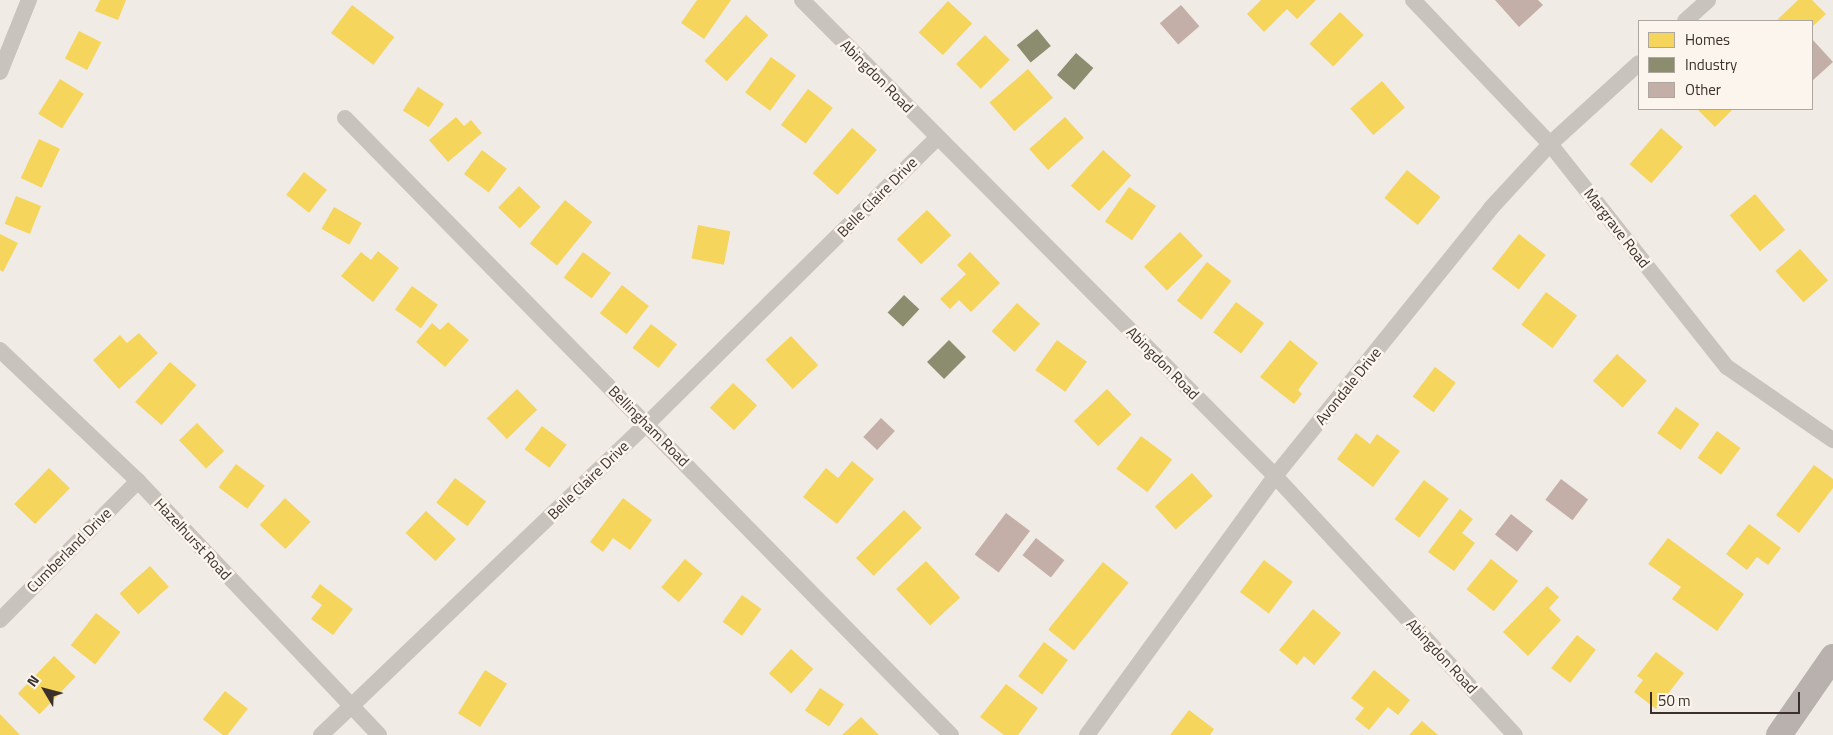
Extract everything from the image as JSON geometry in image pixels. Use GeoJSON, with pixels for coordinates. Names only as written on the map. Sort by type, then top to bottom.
{"type":"FeatureCollection","features":[{"type":"Feature","properties":{"kind":"main road"},"geometry":{"type":"LineString","coordinates":[[1779,735],[1833,657]]}},
{"type":"Feature","properties":{"kind":"street"},"geometry":{"type":"LineString","coordinates":[[0,72],[30,0]]}},
{"type":"Feature","properties":{"kind":"street","name":"Abingdon Road"},"geometry":{"type":"LineString","coordinates":[[802,0],[937,138],[1275,476],[1515,735]]}},
{"type":"Feature","properties":{"kind":"street","name":"Margrave Road"},"geometry":{"type":"LineString","coordinates":[[1413,0],[1550,144],[1727,367],[1833,440]]}},
{"type":"Feature","properties":{"kind":"street"},"geometry":{"type":"LineString","coordinates":[[1686,20],[1708,0]]}},
{"type":"Feature","properties":{"kind":"street","name":"Avondale Drive"},"geometry":{"type":"LineString","coordinates":[[1087,735],[1275,476],[1491,208],[1550,144],[1638,64]]}},
{"type":"Feature","properties":{"kind":"street","name":"Bellingham Road"},"geometry":{"type":"LineString","coordinates":[[345,118],[951,735]]}},
{"type":"Feature","properties":{"kind":"street","name":"Belle Claire Drive"},"geometry":{"type":"LineString","coordinates":[[321,735],[647,424],[937,138]]}},
{"type":"Feature","properties":{"kind":"street","name":"Hazelhurst Road"},"geometry":{"type":"LineString","coordinates":[[0,350],[138,481],[379,735]]}},
{"type":"Feature","properties":{"kind":"street","name":"Cumberland Drive"},"geometry":{"type":"LineString","coordinates":[[0,620],[138,481]]}},
{"type":"Feature","properties":{"kind":"building: Homes"},"geometry":{"type":"Polygon","coordinates":[[[100,0],[126,0],[118,20],[95,11],[100,0]]]}},
{"type":"Feature","properties":{"kind":"building: Homes"},"geometry":{"type":"Polygon","coordinates":[[[697,0],[731,0],[704,39],[681,23],[697,0]]]}},
{"type":"Feature","properties":{"kind":"building: Homes"},"geometry":{"type":"Polygon","coordinates":[[[1261,0],[1316,0],[1297,19],[1287,9],[1264,32],[1247,14],[1261,0]]]}},
{"type":"Feature","properties":{"kind":"building: Homes"},"geometry":{"type":"Polygon","coordinates":[[[1798,0],[1812,0],[1826,14],[1813,26],[1813,20],[1777,20],[1798,0]]]}},
{"type":"Feature","properties":{"kind":"building: Homes"},"geometry":{"type":"Polygon","coordinates":[[[948,1],[972,24],[943,55],[919,32],[948,1]]]}},
{"type":"Feature","properties":{"kind":"building: Homes"},"geometry":{"type":"Polygon","coordinates":[[[352,5],[394,37],[373,65],[331,33],[352,5]]]}},
{"type":"Feature","properties":{"kind":"building: Homes"},"geometry":{"type":"Polygon","coordinates":[[[1340,12],[1364,35],[1333,67],[1309,44],[1340,12]]]}},
{"type":"Feature","properties":{"kind":"building: Homes"},"geometry":{"type":"Polygon","coordinates":[[[746,15],[768,35],[727,81],[705,61],[746,15]]]}},
{"type":"Feature","properties":{"kind":"building: Homes"},"geometry":{"type":"Polygon","coordinates":[[[79,31],[101,42],[87,70],[65,59],[79,31]]]}},
{"type":"Feature","properties":{"kind":"building: Homes"},"geometry":{"type":"Polygon","coordinates":[[[985,35],[1010,60],[981,89],[956,64],[985,35]]]}},
{"type":"Feature","properties":{"kind":"building: Homes"},"geometry":{"type":"Polygon","coordinates":[[[771,57],[796,75],[770,111],[745,93],[771,57]]]}},
{"type":"Feature","properties":{"kind":"building: Homes"},"geometry":{"type":"Polygon","coordinates":[[[1028,69],[1053,98],[1014,131],[990,102],[1028,69]]]}},
{"type":"Feature","properties":{"kind":"building: Homes"},"geometry":{"type":"Polygon","coordinates":[[[60,79],[84,94],[62,129],[38,114],[60,79]]]}},
{"type":"Feature","properties":{"kind":"building: Homes"},"geometry":{"type":"Polygon","coordinates":[[[1382,81],[1405,107],[1373,135],[1350,109],[1382,81]]]}},
{"type":"Feature","properties":{"kind":"building: Homes"},"geometry":{"type":"Polygon","coordinates":[[[418,87],[444,104],[429,127],[403,110],[418,87]]]}},
{"type":"Feature","properties":{"kind":"building: Homes"},"geometry":{"type":"Polygon","coordinates":[[[808,89],[833,108],[806,144],[781,125],[808,89]]]}},
{"type":"Feature","properties":{"kind":"building: Homes"},"geometry":{"type":"Polygon","coordinates":[[[1698,110],[1732,110],[1715,127],[1698,110]]]}},
{"type":"Feature","properties":{"kind":"building: Homes"},"geometry":{"type":"Polygon","coordinates":[[[456,117],[464,126],[471,120],[482,133],[448,162],[429,140],[456,117]]]}},
{"type":"Feature","properties":{"kind":"building: Homes"},"geometry":{"type":"Polygon","coordinates":[[[1065,117],[1084,138],[1048,170],[1029,149],[1065,117]]]}},
{"type":"Feature","properties":{"kind":"building: Homes"},"geometry":{"type":"Polygon","coordinates":[[[852,128],[877,150],[838,195],[813,173],[852,128]]]}},
{"type":"Feature","properties":{"kind":"building: Homes"},"geometry":{"type":"Polygon","coordinates":[[[1661,128],[1683,147],[1651,183],[1630,164],[1661,128]]]}},
{"type":"Feature","properties":{"kind":"building: Homes"},"geometry":{"type":"Polygon","coordinates":[[[39,139],[60,149],[42,188],[21,178],[39,139]]]}},
{"type":"Feature","properties":{"kind":"building: Homes"},"geometry":{"type":"Polygon","coordinates":[[[482,150],[507,169],[489,193],[464,174],[482,150]]]}},
{"type":"Feature","properties":{"kind":"building: Homes"},"geometry":{"type":"Polygon","coordinates":[[[1103,150],[1131,175],[1099,211],[1071,186],[1103,150]]]}},
{"type":"Feature","properties":{"kind":"building: Homes"},"geometry":{"type":"Polygon","coordinates":[[[1407,170],[1440,197],[1418,225],[1384,198],[1407,170]]]}},
{"type":"Feature","properties":{"kind":"building: Homes"},"geometry":{"type":"Polygon","coordinates":[[[304,172],[327,190],[309,213],[286,195],[304,172]]]}},
{"type":"Feature","properties":{"kind":"building: Homes"},"geometry":{"type":"Polygon","coordinates":[[[519,186],[541,207],[520,228],[498,208],[519,186]]]}},
{"type":"Feature","properties":{"kind":"building: Homes"},"geometry":{"type":"Polygon","coordinates":[[[1129,187],[1156,206],[1132,240],[1105,221],[1129,187]]]}},
{"type":"Feature","properties":{"kind":"building: Homes"},"geometry":{"type":"Polygon","coordinates":[[[1755,194],[1785,230],[1760,251],[1730,215],[1755,194]]]}},
{"type":"Feature","properties":{"kind":"building: Homes"},"geometry":{"type":"Polygon","coordinates":[[[16,196],[41,206],[30,234],[5,224],[16,196]]]}},
{"type":"Feature","properties":{"kind":"building: Homes"},"geometry":{"type":"Polygon","coordinates":[[[565,200],[592,222],[557,266],[530,244],[565,200]]]}},
{"type":"Feature","properties":{"kind":"building: Homes"},"geometry":{"type":"Polygon","coordinates":[[[334,207],[362,223],[349,245],[322,229],[334,207]]]}},
{"type":"Feature","properties":{"kind":"building: Homes"},"geometry":{"type":"Polygon","coordinates":[[[927,210],[951,235],[921,264],[897,239],[927,210]]]}},
{"type":"Feature","properties":{"kind":"building: Homes"},"geometry":{"type":"Polygon","coordinates":[[[698,225],[730,231],[724,265],[692,258],[698,225]]]}},
{"type":"Feature","properties":{"kind":"building: Homes"},"geometry":{"type":"Polygon","coordinates":[[[1180,232],[1203,256],[1167,290],[1144,267],[1180,232]]]}},
{"type":"Feature","properties":{"kind":"building: Homes"},"geometry":{"type":"Polygon","coordinates":[[[0,234],[18,243],[3,272],[0,270],[0,234]]]}},
{"type":"Feature","properties":{"kind":"building: Homes"},"geometry":{"type":"Polygon","coordinates":[[[1519,234],[1546,255],[1519,290],[1492,269],[1519,234]]]}},
{"type":"Feature","properties":{"kind":"building: Homes"},"geometry":{"type":"Polygon","coordinates":[[[1800,249],[1828,280],[1804,302],[1775,271],[1800,249]]]}},
{"type":"Feature","properties":{"kind":"building: Homes"},"geometry":{"type":"Polygon","coordinates":[[[378,251],[399,268],[373,302],[341,276],[361,252],[371,260],[378,251]]]}},
{"type":"Feature","properties":{"kind":"building: Homes"},"geometry":{"type":"Polygon","coordinates":[[[583,252],[611,273],[592,299],[564,278],[583,252]]]}},
{"type":"Feature","properties":{"kind":"building: Homes"},"geometry":{"type":"Polygon","coordinates":[[[970,252],[1000,283],[971,312],[959,300],[950,309],[940,299],[966,274],[957,265],[970,252]]]}},
{"type":"Feature","properties":{"kind":"building: Homes"},"geometry":{"type":"Polygon","coordinates":[[[1207,262],[1231,281],[1201,320],[1177,301],[1207,262]]]}},
{"type":"Feature","properties":{"kind":"building: Homes"},"geometry":{"type":"Polygon","coordinates":[[[622,285],[649,306],[627,334],[600,313],[622,285]]]}},
{"type":"Feature","properties":{"kind":"building: Homes"},"geometry":{"type":"Polygon","coordinates":[[[412,286],[438,305],[421,328],[395,309],[412,286]]]}},
{"type":"Feature","properties":{"kind":"building: Homes"},"geometry":{"type":"Polygon","coordinates":[[[1546,292],[1577,315],[1552,348],[1521,325],[1546,292]]]}},
{"type":"Feature","properties":{"kind":"building: Homes"},"geometry":{"type":"Polygon","coordinates":[[[1236,302],[1264,323],[1241,353],[1213,332],[1236,302]]]}},
{"type":"Feature","properties":{"kind":"building: Homes"},"geometry":{"type":"Polygon","coordinates":[[[1017,303],[1040,324],[1015,352],[992,331],[1017,303]]]}},
{"type":"Feature","properties":{"kind":"building: Homes"},"geometry":{"type":"Polygon","coordinates":[[[448,322],[469,340],[445,367],[416,342],[432,323],[440,330],[448,322]]]}},
{"type":"Feature","properties":{"kind":"building: Homes"},"geometry":{"type":"Polygon","coordinates":[[[651,324],[677,344],[659,368],[633,348],[651,324]]]}},
{"type":"Feature","properties":{"kind":"building: Homes"},"geometry":{"type":"Polygon","coordinates":[[[139,333],[158,353],[119,389],[93,360],[120,335],[127,343],[139,333]]]}},
{"type":"Feature","properties":{"kind":"building: Homes"},"geometry":{"type":"Polygon","coordinates":[[[791,336],[818,365],[793,389],[765,360],[791,336]]]}},
{"type":"Feature","properties":{"kind":"building: Homes"},"geometry":{"type":"Polygon","coordinates":[[[1057,340],[1087,362],[1065,392],[1035,370],[1057,340]]]}},
{"type":"Feature","properties":{"kind":"building: Homes"},"geometry":{"type":"Polygon","coordinates":[[[1290,340],[1318,363],[1298,390],[1302,394],[1294,404],[1260,377],[1290,340]]]}},
{"type":"Feature","properties":{"kind":"building: Homes"},"geometry":{"type":"Polygon","coordinates":[[[1617,354],[1647,381],[1623,408],[1593,381],[1617,354]]]}},
{"type":"Feature","properties":{"kind":"building: Homes"},"geometry":{"type":"Polygon","coordinates":[[[170,362],[196,385],[162,425],[135,402],[170,362]]]}},
{"type":"Feature","properties":{"kind":"building: Homes"},"geometry":{"type":"Polygon","coordinates":[[[1435,367],[1456,383],[1433,412],[1413,397],[1435,367]]]}},
{"type":"Feature","properties":{"kind":"building: Homes"},"geometry":{"type":"Polygon","coordinates":[[[733,383],[757,406],[734,430],[710,408],[733,383]]]}},
{"type":"Feature","properties":{"kind":"building: Homes"},"geometry":{"type":"Polygon","coordinates":[[[517,389],[537,410],[507,439],[487,418],[517,389]]]}},
{"type":"Feature","properties":{"kind":"building: Homes"},"geometry":{"type":"Polygon","coordinates":[[[1107,389],[1131,414],[1098,446],[1074,421],[1107,389]]]}},
{"type":"Feature","properties":{"kind":"building: Homes"},"geometry":{"type":"Polygon","coordinates":[[[1676,407],[1699,424],[1681,450],[1657,433],[1676,407]]]}},
{"type":"Feature","properties":{"kind":"building: Homes"},"geometry":{"type":"Polygon","coordinates":[[[197,423],[224,451],[206,468],[179,440],[197,423]]]}},
{"type":"Feature","properties":{"kind":"building: Homes"},"geometry":{"type":"Polygon","coordinates":[[[542,426],[567,445],[549,468],[525,449],[542,426]]]}},
{"type":"Feature","properties":{"kind":"building: Homes"},"geometry":{"type":"Polygon","coordinates":[[[1717,431],[1740,448],[1721,475],[1698,458],[1717,431]]]}},
{"type":"Feature","properties":{"kind":"building: Homes"},"geometry":{"type":"Polygon","coordinates":[[[1356,433],[1370,444],[1377,434],[1400,451],[1373,487],[1337,459],[1356,433]]]}},
{"type":"Feature","properties":{"kind":"building: Homes"},"geometry":{"type":"Polygon","coordinates":[[[1141,436],[1172,459],[1147,492],[1116,469],[1141,436]]]}},
{"type":"Feature","properties":{"kind":"building: Homes"},"geometry":{"type":"Polygon","coordinates":[[[852,461],[874,479],[837,524],[803,497],[826,468],[838,478],[852,461]]]}},
{"type":"Feature","properties":{"kind":"building: Homes"},"geometry":{"type":"Polygon","coordinates":[[[236,464],[265,486],[247,509],[219,487],[236,464]]]}},
{"type":"Feature","properties":{"kind":"building: Homes"},"geometry":{"type":"Polygon","coordinates":[[[1814,465],[1833,479],[1833,488],[1799,533],[1776,515],[1814,465]]]}},
{"type":"Feature","properties":{"kind":"building: Homes"},"geometry":{"type":"Polygon","coordinates":[[[49,468],[70,488],[35,524],[14,504],[49,468]]]}},
{"type":"Feature","properties":{"kind":"building: Homes"},"geometry":{"type":"Polygon","coordinates":[[[1192,473],[1213,496],[1176,529],[1155,506],[1192,473]]]}},
{"type":"Feature","properties":{"kind":"building: Homes"},"geometry":{"type":"Polygon","coordinates":[[[455,478],[486,501],[467,526],[436,503],[455,478]]]}},
{"type":"Feature","properties":{"kind":"building: Homes"},"geometry":{"type":"Polygon","coordinates":[[[1424,480],[1449,499],[1419,538],[1395,519],[1424,480]]]}},
{"type":"Feature","properties":{"kind":"building: Homes"},"geometry":{"type":"Polygon","coordinates":[[[285,498],[311,522],[285,549],[260,525],[285,498]]]}},
{"type":"Feature","properties":{"kind":"building: Homes"},"geometry":{"type":"Polygon","coordinates":[[[623,498],[652,520],[630,550],[613,538],[603,552],[590,542],[623,498]]]}},
{"type":"Feature","properties":{"kind":"building: Homes"},"geometry":{"type":"Polygon","coordinates":[[[1460,509],[1473,519],[1462,533],[1475,543],[1454,571],[1428,552],[1460,509]]]}},
{"type":"Feature","properties":{"kind":"building: Homes"},"geometry":{"type":"Polygon","coordinates":[[[904,510],[922,528],[874,576],[856,558],[904,510]]]}},
{"type":"Feature","properties":{"kind":"building: Homes"},"geometry":{"type":"Polygon","coordinates":[[[426,511],[456,539],[436,561],[406,533],[426,511]]]}},
{"type":"Feature","properties":{"kind":"building: Homes"},"geometry":{"type":"Polygon","coordinates":[[[1749,524],[1781,548],[1768,565],[1757,557],[1747,570],[1726,554],[1749,524]]]}},
{"type":"Feature","properties":{"kind":"building: Homes"},"geometry":{"type":"Polygon","coordinates":[[[1668,538],[1744,594],[1717,631],[1672,599],[1681,587],[1648,564],[1668,538]]]}},
{"type":"Feature","properties":{"kind":"building: Homes"},"geometry":{"type":"Polygon","coordinates":[[[685,559],[703,574],[679,602],[661,587],[685,559]]]}},
{"type":"Feature","properties":{"kind":"building: Homes"},"geometry":{"type":"Polygon","coordinates":[[[1491,559],[1518,581],[1494,611],[1466,589],[1491,559]]]}},
{"type":"Feature","properties":{"kind":"building: Homes"},"geometry":{"type":"Polygon","coordinates":[[[1264,560],[1293,582],[1269,614],[1240,592],[1264,560]]]}},
{"type":"Feature","properties":{"kind":"building: Homes"},"geometry":{"type":"Polygon","coordinates":[[[926,561],[960,598],[930,626],[896,589],[926,561]]]}},
{"type":"Feature","properties":{"kind":"building: Homes"},"geometry":{"type":"Polygon","coordinates":[[[1103,562],[1129,583],[1074,650],[1048,630],[1103,562]]]}},
{"type":"Feature","properties":{"kind":"building: Homes"},"geometry":{"type":"Polygon","coordinates":[[[150,566],[169,587],[138,614],[120,593],[150,566]]]}},
{"type":"Feature","properties":{"kind":"building: Homes"},"geometry":{"type":"Polygon","coordinates":[[[320,584],[353,609],[333,635],[311,619],[322,605],[311,597],[320,584]]]}},
{"type":"Feature","properties":{"kind":"building: Homes"},"geometry":{"type":"Polygon","coordinates":[[[1547,586],[1559,597],[1549,608],[1561,620],[1528,656],[1503,632],[1547,586]]]}},
{"type":"Feature","properties":{"kind":"building: Homes"},"geometry":{"type":"Polygon","coordinates":[[[742,595],[761,609],[742,636],[723,622],[742,595]]]}},
{"type":"Feature","properties":{"kind":"building: Homes"},"geometry":{"type":"Polygon","coordinates":[[[1313,609],[1341,633],[1314,665],[1304,656],[1297,665],[1279,650],[1313,609]]]}},
{"type":"Feature","properties":{"kind":"building: Homes"},"geometry":{"type":"Polygon","coordinates":[[[96,613],[120,632],[95,664],[71,645],[96,613]]]}},
{"type":"Feature","properties":{"kind":"building: Homes"},"geometry":{"type":"Polygon","coordinates":[[[1577,635],[1596,650],[1570,683],[1551,668],[1577,635]]]}},
{"type":"Feature","properties":{"kind":"building: Homes"},"geometry":{"type":"Polygon","coordinates":[[[1044,642],[1068,660],[1042,694],[1018,676],[1044,642]]]}},
{"type":"Feature","properties":{"kind":"building: Homes"},"geometry":{"type":"Polygon","coordinates":[[[791,649],[813,669],[791,694],[769,674],[791,649]]]}},
{"type":"Feature","properties":{"kind":"building: Homes"},"geometry":{"type":"Polygon","coordinates":[[[1656,652],[1684,673],[1656,709],[1634,692],[1643,680],[1637,676],[1656,652]]]}},
{"type":"Feature","properties":{"kind":"building: Homes"},"geometry":{"type":"Polygon","coordinates":[[[54,656],[76,677],[39,714],[18,693],[54,656]]]}},
{"type":"Feature","properties":{"kind":"building: Homes"},"geometry":{"type":"Polygon","coordinates":[[[485,670],[507,684],[480,727],[458,713],[485,670]]]}},
{"type":"Feature","properties":{"kind":"building: Homes"},"geometry":{"type":"Polygon","coordinates":[[[1374,670],[1410,700],[1398,715],[1388,707],[1369,730],[1355,719],[1364,708],[1351,698],[1374,670]]]}},
{"type":"Feature","properties":{"kind":"building: Homes"},"geometry":{"type":"Polygon","coordinates":[[[1006,684],[1038,708],[1018,735],[1004,735],[980,717],[1006,684]]]}},
{"type":"Feature","properties":{"kind":"building: Homes"},"geometry":{"type":"Polygon","coordinates":[[[820,688],[844,704],[829,727],[805,710],[820,688]]]}},
{"type":"Feature","properties":{"kind":"building: Homes"},"geometry":{"type":"Polygon","coordinates":[[[225,691],[248,709],[227,735],[223,735],[203,719],[225,691]]]}},
{"type":"Feature","properties":{"kind":"building: Homes"},"geometry":{"type":"Polygon","coordinates":[[[1189,710],[1214,729],[1210,735],[1170,735],[1189,710]]]}},
{"type":"Feature","properties":{"kind":"building: Homes"},"geometry":{"type":"Polygon","coordinates":[[[0,714],[20,735],[0,735],[0,714]]]}},
{"type":"Feature","properties":{"kind":"building: Homes"},"geometry":{"type":"Polygon","coordinates":[[[861,717],[879,735],[842,735],[861,717]]]}},
{"type":"Feature","properties":{"kind":"building: Homes"},"geometry":{"type":"Polygon","coordinates":[[[1422,721],[1438,735],[1409,735],[1422,721]]]}},
{"type":"Feature","properties":{"kind":"building: Industry"},"geometry":{"type":"Polygon","coordinates":[[[1037,29],[1051,46],[1031,62],[1017,45],[1037,29]]]}},
{"type":"Feature","properties":{"kind":"building: Industry"},"geometry":{"type":"Polygon","coordinates":[[[1076,53],[1093,68],[1074,90],[1057,75],[1076,53]]]}},
{"type":"Feature","properties":{"kind":"building: Industry"},"geometry":{"type":"Polygon","coordinates":[[[904,295],[919,309],[903,327],[888,313],[904,295]]]}},
{"type":"Feature","properties":{"kind":"building: Industry"},"geometry":{"type":"Polygon","coordinates":[[[949,340],[966,357],[944,379],[927,362],[949,340]]]}},
{"type":"Feature","properties":{"kind":"building: Other"},"geometry":{"type":"Polygon","coordinates":[[[1495,0],[1538,0],[1543,5],[1519,27],[1495,0]]]}},
{"type":"Feature","properties":{"kind":"building: Other"},"geometry":{"type":"Polygon","coordinates":[[[1181,5],[1199,26],[1178,45],[1160,23],[1181,5]]]}},
{"type":"Feature","properties":{"kind":"building: Other"},"geometry":{"type":"Polygon","coordinates":[[[1813,40],[1833,62],[1813,80],[1813,40]]]}},
{"type":"Feature","properties":{"kind":"building: Other"},"geometry":{"type":"Polygon","coordinates":[[[881,418],[895,431],[877,450],[863,437],[881,418]]]}},
{"type":"Feature","properties":{"kind":"building: Other"},"geometry":{"type":"Polygon","coordinates":[[[1561,479],[1588,499],[1573,520],[1545,500],[1561,479]]]}},
{"type":"Feature","properties":{"kind":"building: Other"},"geometry":{"type":"Polygon","coordinates":[[[1006,513],[1030,531],[999,573],[975,555],[1006,513]]]}},
{"type":"Feature","properties":{"kind":"building: Other"},"geometry":{"type":"Polygon","coordinates":[[[1511,514],[1533,531],[1517,552],[1495,534],[1511,514]]]}},
{"type":"Feature","properties":{"kind":"building: Other"},"geometry":{"type":"Polygon","coordinates":[[[1036,538],[1064,560],[1051,578],[1022,555],[1036,538]]]}}]}
